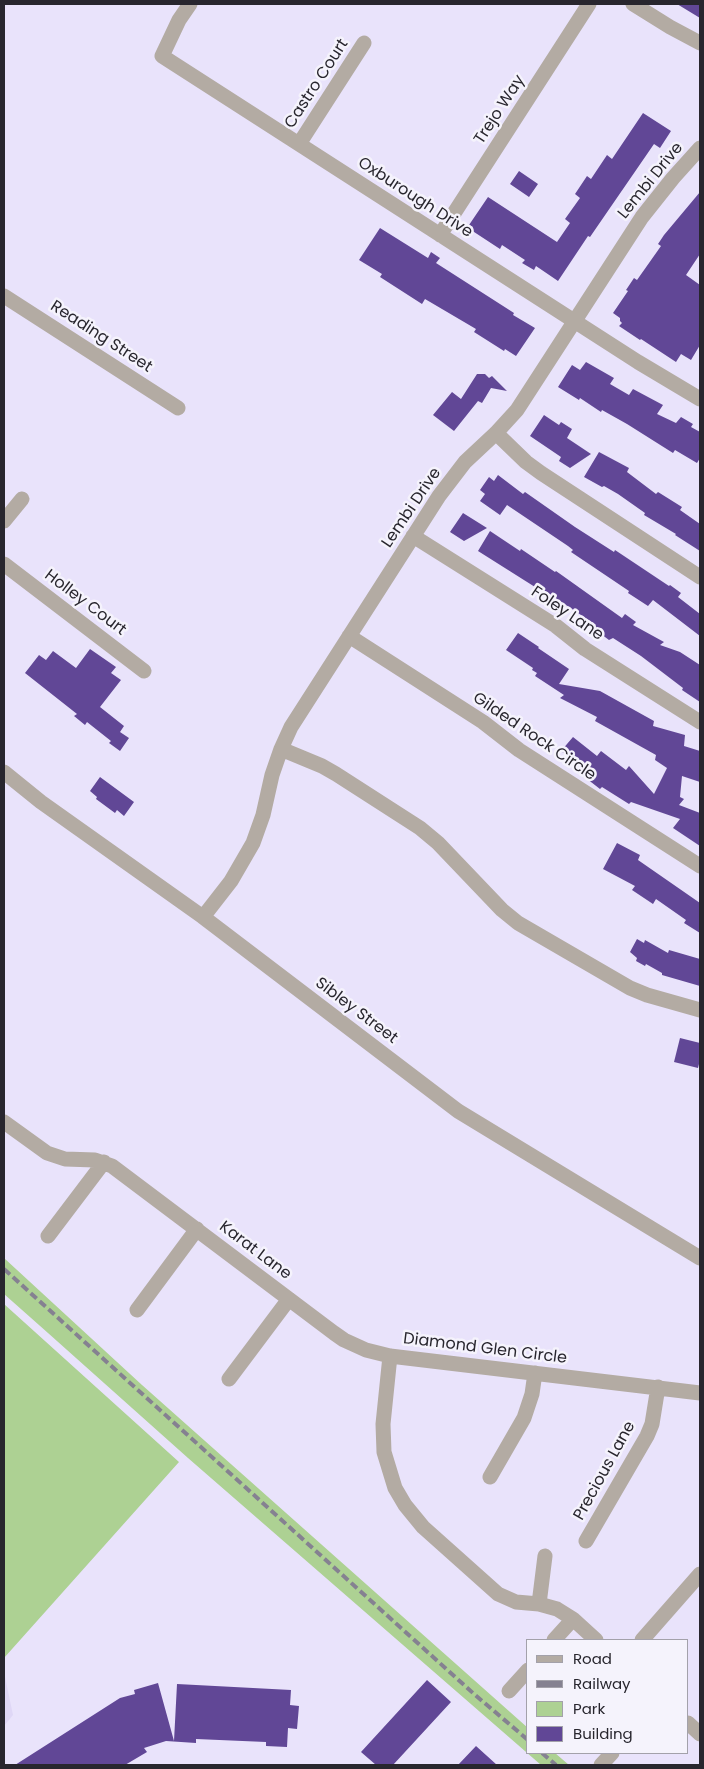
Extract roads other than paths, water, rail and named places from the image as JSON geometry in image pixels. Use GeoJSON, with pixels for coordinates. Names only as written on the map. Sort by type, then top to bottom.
{"type":"FeatureCollection","features":[{"type":"Feature","properties":{"kind":"street","name":"Oxburough Drive"},"geometry":{"type":"LineString","coordinates":[[190,4],[179,20],[162,56],[638,362],[700,398]]}},
{"type":"Feature","properties":{"kind":"street","name":"Trejo Way"},"geometry":{"type":"LineString","coordinates":[[440,235],[589,4]]}},
{"type":"Feature","properties":{"kind":"street"},"geometry":{"type":"LineString","coordinates":[[632,4],[700,43]]}},
{"type":"Feature","properties":{"kind":"street","name":"Castro Court"},"geometry":{"type":"LineString","coordinates":[[299,144],[364,42]]}},
{"type":"Feature","properties":{"kind":"street","name":"Lembi Drive"},"geometry":{"type":"LineString","coordinates":[[202,917],[231,881],[253,843],[263,815],[272,775],[291,727],[413,536],[450,479],[517,410],[642,217],[700,148]]}},
{"type":"Feature","properties":{"kind":"street","name":"Reading Street"},"geometry":{"type":"LineString","coordinates":[[4,296],[178,408]]}},
{"type":"Feature","properties":{"kind":"street"},"geometry":{"type":"LineString","coordinates":[[496,433],[526,462],[541,473],[700,577]]}},
{"type":"Feature","properties":{"kind":"street"},"geometry":{"type":"LineString","coordinates":[[4,521],[22,499]]}},
{"type":"Feature","properties":{"kind":"street","name":"Foley Lane"},"geometry":{"type":"LineString","coordinates":[[413,536],[556,626],[585,649],[700,722]]}},
{"type":"Feature","properties":{"kind":"street","name":"Holley Court"},"geometry":{"type":"LineString","coordinates":[[4,564],[144,671]]}},
{"type":"Feature","properties":{"kind":"street","name":"Gilded Rock Circle"},"geometry":{"type":"LineString","coordinates":[[349,636],[483,722],[519,750],[700,866]]}},
{"type":"Feature","properties":{"kind":"street"},"geometry":{"type":"LineString","coordinates":[[281,749],[322,766],[420,828],[438,843],[502,910],[518,923],[630,988],[647,995],[700,1010]]}},
{"type":"Feature","properties":{"kind":"street","name":"Sibley Street"},"geometry":{"type":"LineString","coordinates":[[4,772],[41,802],[202,917],[458,1111],[700,1258]]}},
{"type":"Feature","properties":{"kind":"street"},"geometry":{"type":"LineString","coordinates":[[4,1122],[39,1149],[56,1157],[90,1159],[104,1162],[48,1236]]}},
{"type":"Feature","properties":{"kind":"street","name":"Karat Lane"},"geometry":{"type":"LineString","coordinates":[[104,1162],[120,1171],[344,1340],[366,1350],[390,1356]]}},
{"type":"Feature","properties":{"kind":"street"},"geometry":{"type":"LineString","coordinates":[[137,1310],[197,1230]]}},
{"type":"Feature","properties":{"kind":"street"},"geometry":{"type":"LineString","coordinates":[[229,1379],[289,1299]]}},
{"type":"Feature","properties":{"kind":"street","name":"Diamond Glen Circle"},"geometry":{"type":"LineString","coordinates":[[595,1639],[573,1619],[557,1609],[539,1604],[516,1602],[498,1594],[423,1527],[405,1505],[395,1488],[384,1452],[383,1424],[390,1356],[700,1393]]}},
{"type":"Feature","properties":{"kind":"street"},"geometry":{"type":"LineString","coordinates":[[490,1477],[524,1418],[532,1394],[535,1373]]}},
{"type":"Feature","properties":{"kind":"street","name":"Precious Lane"},"geometry":{"type":"LineString","coordinates":[[586,1541],[647,1436],[652,1424],[658,1388]]}},
{"type":"Feature","properties":{"kind":"street"},"geometry":{"type":"LineString","coordinates":[[539,1604],[545,1556]]}},
{"type":"Feature","properties":{"kind":"street"},"geometry":{"type":"LineString","coordinates":[[643,1639],[700,1574]]}},
{"type":"Feature","properties":{"kind":"street"},"geometry":{"type":"LineString","coordinates":[[555,1639],[573,1619]]}},
{"type":"Feature","properties":{"kind":"street"},"geometry":{"type":"LineString","coordinates":[[509,1691],[526,1672]]}},
{"type":"Feature","properties":{"kind":"street"},"geometry":{"type":"LineString","coordinates":[[689,1724],[700,1734]]}},
{"type":"Feature","properties":{"kind":"street"},"geometry":{"type":"LineString","coordinates":[[601,1765],[611,1754]]}},
{"type":"Feature","properties":{"kind":"railway"},"geometry":{"type":"LineString","coordinates":[[4,1269],[474,1694],[526,1738]]}},
{"type":"Feature","properties":{"kind":"railway"},"geometry":{"type":"LineString","coordinates":[[543,1754],[556,1765]]}}]}
